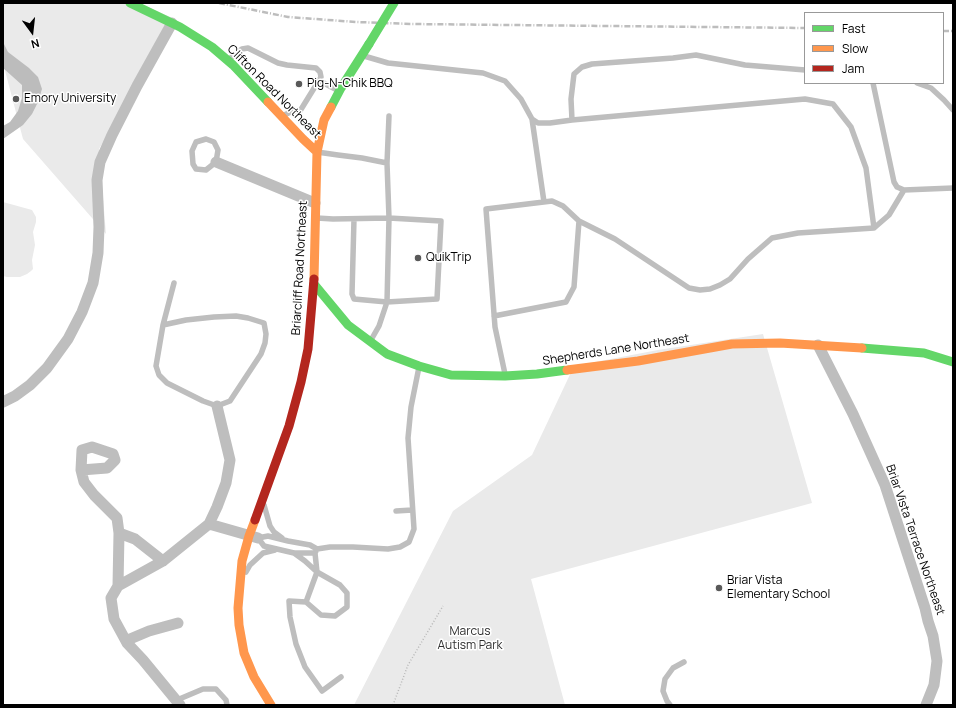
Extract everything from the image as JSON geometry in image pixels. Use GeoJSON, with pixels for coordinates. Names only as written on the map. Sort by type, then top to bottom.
{"type":"FeatureCollection","features":[{"type":"Feature","properties":{"kind":"main road","name":"Clifton Road Northeast"},"geometry":{"type":"LineString","coordinates":[[130,3],[172,22],[204,41],[228,60],[317,152]]}},
{"type":"Feature","properties":{"kind":"main road","name":"Briarcliff Road Northeast"},"geometry":{"type":"LineString","coordinates":[[271,705],[254,677],[244,653],[238,620],[239,583],[242,561],[254,537],[263,500],[289,426],[308,349],[314,284],[317,152],[324,120],[339,91],[394,3]]}},
{"type":"Feature","properties":{"kind":"main road","name":"Shepherds Lane Northeast"},"geometry":{"type":"LineString","coordinates":[[314,284],[348,325],[387,354],[419,366],[451,375],[505,376],[537,374],[638,361],[732,344],[780,342],[924,353],[953,362]]}},
{"type":"Feature","properties":{"kind":"street"},"geometry":{"type":"LineString","coordinates":[[3,402],[15,396],[30,385],[46,368],[68,338],[82,312],[93,283],[98,253],[99,227],[97,180],[100,162],[112,135],[172,22]]}},
{"type":"Feature","properties":{"kind":"street"},"geometry":{"type":"LineString","coordinates":[[216,162],[315,204]]}},
{"type":"Feature","properties":{"kind":"street","name":"Briar Vista Terrace Northeast"},"geometry":{"type":"LineString","coordinates":[[818,345],[853,414],[885,485],[926,608],[937,661],[934,685],[926,705]]}},
{"type":"Feature","properties":{"kind":"street"},"geometry":{"type":"LineString","coordinates":[[118,586],[163,561],[209,524],[226,484],[230,460],[217,406]]}},
{"type":"Feature","properties":{"kind":"street"},"geometry":{"type":"LineString","coordinates":[[81,470],[84,482],[94,495],[117,518],[119,533],[118,586],[111,598],[114,620],[127,643],[144,660],[178,703]]}},
{"type":"Feature","properties":{"kind":"street"},"geometry":{"type":"LineString","coordinates":[[209,524],[254,537]]}},
{"type":"Feature","properties":{"kind":"street"},"geometry":{"type":"LineString","coordinates":[[119,533],[135,538],[163,561]]}},
{"type":"Feature","properties":{"kind":"street"},"geometry":{"type":"LineString","coordinates":[[127,643],[130,639],[149,631],[178,623]]}},
{"type":"Feature","properties":{"kind":"lane"},"geometry":{"type":"LineString","coordinates":[[228,60],[242,49],[248,48],[278,63],[316,68],[320,72],[321,77],[300,111],[293,111],[281,116]]}},
{"type":"Feature","properties":{"kind":"lane"},"geometry":{"type":"LineString","coordinates":[[362,55],[388,63],[484,73],[504,81],[522,99],[532,119],[544,202]]}},
{"type":"Feature","properties":{"kind":"lane"},"geometry":{"type":"LineString","coordinates":[[572,120],[571,99],[574,74],[582,67],[592,64],[696,55],[745,65],[804,70]]}},
{"type":"Feature","properties":{"kind":"lane"},"geometry":{"type":"LineString","coordinates":[[318,80],[339,91]]}},
{"type":"Feature","properties":{"kind":"lane"},"geometry":{"type":"LineString","coordinates":[[873,84],[894,182],[897,187],[904,190],[953,188]]}},
{"type":"Feature","properties":{"kind":"lane"},"geometry":{"type":"LineString","coordinates":[[921,84],[931,88],[953,110]]}},
{"type":"Feature","properties":{"kind":"lane"},"geometry":{"type":"LineString","coordinates":[[532,119],[538,123],[550,123],[804,99],[833,104],[851,127],[866,168],[874,228]]}},
{"type":"Feature","properties":{"kind":"lane"},"geometry":{"type":"LineString","coordinates":[[370,342],[379,326],[387,302],[389,218],[387,163],[389,116]]}},
{"type":"Feature","properties":{"kind":"lane"},"geometry":{"type":"LineString","coordinates":[[206,139],[214,142],[218,150],[216,162],[206,170],[196,169],[193,164],[192,151],[196,142],[206,139]]}},
{"type":"Feature","properties":{"kind":"lane"},"geometry":{"type":"LineString","coordinates":[[317,152],[387,163]]}},
{"type":"Feature","properties":{"kind":"lane"},"geometry":{"type":"LineString","coordinates":[[505,376],[495,327],[486,209],[552,201],[563,206],[579,220],[615,239],[689,288],[700,290],[710,289],[730,279],[748,259],[772,238],[798,233],[874,228],[889,215],[904,190]]}},
{"type":"Feature","properties":{"kind":"lane"},"geometry":{"type":"LineString","coordinates":[[315,218],[389,218],[441,221],[437,300],[387,302],[354,299],[352,294],[354,219]]}},
{"type":"Feature","properties":{"kind":"lane"},"geometry":{"type":"LineString","coordinates":[[494,316],[566,302],[574,287],[579,220]]}},
{"type":"Feature","properties":{"kind":"lane"},"geometry":{"type":"LineString","coordinates":[[163,325],[186,320],[236,316],[248,318],[264,323],[266,334],[265,344],[261,354],[230,401],[217,406],[166,383],[159,375],[156,366],[163,325],[174,283]]}},
{"type":"Feature","properties":{"kind":"lane"},"geometry":{"type":"LineString","coordinates":[[254,537],[264,546],[294,553],[316,551],[330,547],[388,549],[400,547],[409,542],[414,529],[408,438],[411,408],[419,366]]}},
{"type":"Feature","properties":{"kind":"lane"},"geometry":{"type":"LineString","coordinates":[[263,500],[270,526],[274,532],[285,541]]}},
{"type":"Feature","properties":{"kind":"lane"},"geometry":{"type":"LineString","coordinates":[[396,511],[412,510]]}},
{"type":"Feature","properties":{"kind":"lane"},"geometry":{"type":"LineString","coordinates":[[254,537],[268,536],[285,541],[310,545],[316,551],[317,572],[306,602]]}},
{"type":"Feature","properties":{"kind":"lane"},"geometry":{"type":"LineString","coordinates":[[239,583],[254,560],[270,550],[279,550]]}},
{"type":"Feature","properties":{"kind":"lane"},"geometry":{"type":"LineString","coordinates":[[294,553],[305,560],[317,572],[340,585],[347,593],[347,607],[335,616],[321,615],[306,602],[289,601],[290,617],[296,644],[305,667],[322,691],[341,677]]}},
{"type":"Feature","properties":{"kind":"lane"},"geometry":{"type":"LineString","coordinates":[[670,705],[663,691],[665,679],[673,668],[684,662]]}},
{"type":"Feature","properties":{"kind":"lane"},"geometry":{"type":"LineString","coordinates":[[178,703],[203,689],[216,689],[226,700],[227,705]]}},
{"type":"Feature","properties":{"kind":"path"},"geometry":{"type":"LineString","coordinates":[[393,705],[408,665],[443,606]]}},
{"type":"Feature","properties":{"kind":"green space"},"geometry":{"type":"Polygon","coordinates":[[[3,3],[139,3],[175,19],[99,149],[106,234],[23,139],[3,63],[3,3]]]}},
{"type":"Feature","properties":{"kind":"green space"},"geometry":{"type":"Polygon","coordinates":[[[3,202],[32,210],[36,217],[33,232],[35,245],[32,260],[33,269],[20,277],[3,276],[3,202]]]}},
{"type":"Feature","properties":{"kind":"green space","name":"Marcus Autism Park"},"geometry":{"type":"Polygon","coordinates":[[[763,334],[812,503],[531,579],[565,705],[354,705],[453,511],[532,455],[574,366],[658,350],[763,334]]]}},
{"type":"Feature","properties":{"kind":"shaded area"},"geometry":{"type":"Polygon","coordinates":[[[3,42],[8,52],[38,77],[42,89],[32,114],[23,125],[3,139],[3,126],[10,122],[18,111],[22,98],[22,85],[3,68],[3,42]]]}},
{"type":"Feature","properties":{"kind":"railway"},"geometry":{"type":"LineString","coordinates":[[219,3],[288,17],[356,22],[412,24],[804,28]]}},
{"type":"Feature","properties":{"kind":"railway"},"geometry":{"type":"LineString","coordinates":[[944,31],[953,31]]}},
{"type":"Feature","properties":{"kind":"traffic: fast"},"geometry":{"type":"LineString","coordinates":[[130,3],[180,27],[212,47],[233,65],[268,102]]}},
{"type":"Feature","properties":{"kind":"traffic: fast"},"geometry":{"type":"LineString","coordinates":[[369,44],[394,3]]}},
{"type":"Feature","properties":{"kind":"traffic: fast"},"geometry":{"type":"LineString","coordinates":[[331,107],[341,88],[369,44]]}},
{"type":"Feature","properties":{"kind":"traffic: fast"},"geometry":{"type":"LineString","coordinates":[[314,284],[348,325],[387,354],[419,366],[451,375],[505,376],[567,370]]}},
{"type":"Feature","properties":{"kind":"traffic: fast"},"geometry":{"type":"LineString","coordinates":[[862,348],[924,353],[953,362]]}},
{"type":"Feature","properties":{"kind":"traffic: slow"},"geometry":{"type":"LineString","coordinates":[[268,102],[317,152]]}},
{"type":"Feature","properties":{"kind":"traffic: slow"},"geometry":{"type":"LineString","coordinates":[[314,279],[317,152],[324,120],[331,107]]}},
{"type":"Feature","properties":{"kind":"traffic: slow"},"geometry":{"type":"LineString","coordinates":[[567,370],[638,361],[732,344],[780,343],[862,348]]}},
{"type":"Feature","properties":{"kind":"traffic: slow"},"geometry":{"type":"LineString","coordinates":[[255,520],[242,561],[238,608],[239,625],[244,653],[254,677],[271,705]]}},
{"type":"Feature","properties":{"kind":"traffic: jam"},"geometry":{"type":"LineString","coordinates":[[255,520],[289,426],[301,382],[308,349],[314,279]]}},
{"type":"Feature","properties":{"kind":"place","name":"Pig-N-Chik BBQ"},"geometry":{"type":"Point","coordinates":[299,84]}},
{"type":"Feature","properties":{"kind":"place","name":"Emory University"},"geometry":{"type":"Point","coordinates":[16,99]}},
{"type":"Feature","properties":{"kind":"place","name":"QuikTrip"},"geometry":{"type":"Point","coordinates":[418,258]}},
{"type":"Feature","properties":{"kind":"place","name":"Briar Vista Elementary School"},"geometry":{"type":"Point","coordinates":[719,588]}}]}
